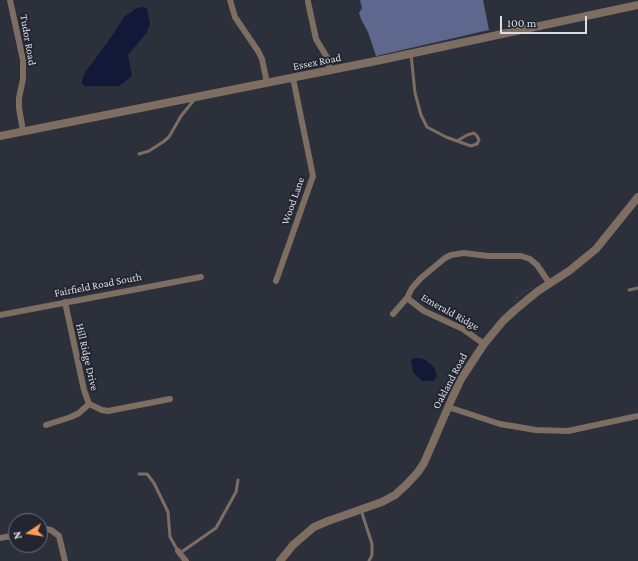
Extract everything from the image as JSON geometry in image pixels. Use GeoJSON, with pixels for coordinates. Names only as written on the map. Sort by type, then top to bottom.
{"type":"FeatureCollection","features":[{"type":"Feature","properties":{"kind":"street","name":"Tudor Road"},"geometry":{"type":"LineString","coordinates":[[10,0],[23,60],[23,79],[18,108],[23,131]]}},
{"type":"Feature","properties":{"kind":"street"},"geometry":{"type":"LineString","coordinates":[[230,0],[235,17],[262,59],[267,83]]}},
{"type":"Feature","properties":{"kind":"street"},"geometry":{"type":"LineString","coordinates":[[308,2],[316,39],[328,59],[330,70]]}},
{"type":"Feature","properties":{"kind":"street","name":"Essex Road"},"geometry":{"type":"LineString","coordinates":[[0,136],[402,56],[638,6]]}},
{"type":"Feature","properties":{"kind":"street","name":"Wood Lane"},"geometry":{"type":"LineString","coordinates":[[276,281],[313,176],[293,78]]}},
{"type":"Feature","properties":{"kind":"street","name":"Oakland Road"},"geometry":{"type":"LineString","coordinates":[[280,561],[292,545],[314,528],[328,520],[382,502],[394,495],[418,472],[429,456],[448,407],[461,379],[484,344],[509,316],[527,300],[569,271],[596,249],[638,197]]}},
{"type":"Feature","properties":{"kind":"street","name":"Emerald Ridge"},"geometry":{"type":"LineString","coordinates":[[393,314],[407,298],[412,288],[421,278],[445,258],[457,253],[488,256],[521,256],[537,265],[550,284]]}},
{"type":"Feature","properties":{"kind":"street","name":"Fairfield Road South"},"geometry":{"type":"LineString","coordinates":[[0,315],[201,277]]}},
{"type":"Feature","properties":{"kind":"street","name":"Emerald Ridge"},"geometry":{"type":"LineString","coordinates":[[407,298],[432,316],[463,329],[484,344]]}},
{"type":"Feature","properties":{"kind":"street","name":"Hill Ridge Drive"},"geometry":{"type":"LineString","coordinates":[[65,302],[84,390],[89,404],[108,411],[170,399]]}},
{"type":"Feature","properties":{"kind":"street"},"geometry":{"type":"LineString","coordinates":[[46,425],[71,417],[79,413],[89,404]]}},
{"type":"Feature","properties":{"kind":"street"},"geometry":{"type":"LineString","coordinates":[[448,407],[500,424],[536,430],[568,431],[638,416]]}},
{"type":"Feature","properties":{"kind":"street"},"geometry":{"type":"LineString","coordinates":[[48,529],[59,536],[65,561]]}},
{"type":"Feature","properties":{"kind":"street"},"geometry":{"type":"LineString","coordinates":[[179,552],[186,561]]}},
{"type":"Feature","properties":{"kind":"lane"},"geometry":{"type":"LineString","coordinates":[[411,54],[415,93],[420,115],[427,127],[446,137],[457,141],[471,146],[477,144],[479,140],[474,133],[457,141]]}},
{"type":"Feature","properties":{"kind":"lane"},"geometry":{"type":"LineString","coordinates":[[139,154],[149,151],[169,137],[181,116],[196,97]]}},
{"type":"Feature","properties":{"kind":"lane"},"geometry":{"type":"LineString","coordinates":[[629,290],[638,288]]}},
{"type":"Feature","properties":{"kind":"lane"},"geometry":{"type":"LineString","coordinates":[[139,474],[147,474],[154,483],[168,512],[170,537],[179,552],[216,528],[236,492],[238,480]]}},
{"type":"Feature","properties":{"kind":"lane"},"geometry":{"type":"LineString","coordinates":[[361,510],[372,544],[372,555],[369,561]]}},
{"type":"Feature","properties":{"kind":"path"},"geometry":{"type":"LineString","coordinates":[[402,56],[398,32],[400,20],[406,10],[408,0]]}},
{"type":"Feature","properties":{"kind":"shaded area"},"geometry":{"type":"Polygon","coordinates":[[[360,0],[483,0],[489,30],[376,56],[368,32],[359,13],[362,8],[360,0]]]}},
{"type":"Feature","properties":{"kind":"shaded area"},"geometry":{"type":"Polygon","coordinates":[[[143,7],[147,9],[150,24],[147,32],[128,55],[132,76],[119,86],[85,86],[82,84],[84,74],[124,17],[137,8],[143,7]]]}},
{"type":"Feature","properties":{"kind":"shaded area"},"geometry":{"type":"Polygon","coordinates":[[[416,358],[424,359],[434,367],[437,376],[434,381],[422,381],[413,372],[411,360],[416,358]]]}}]}
